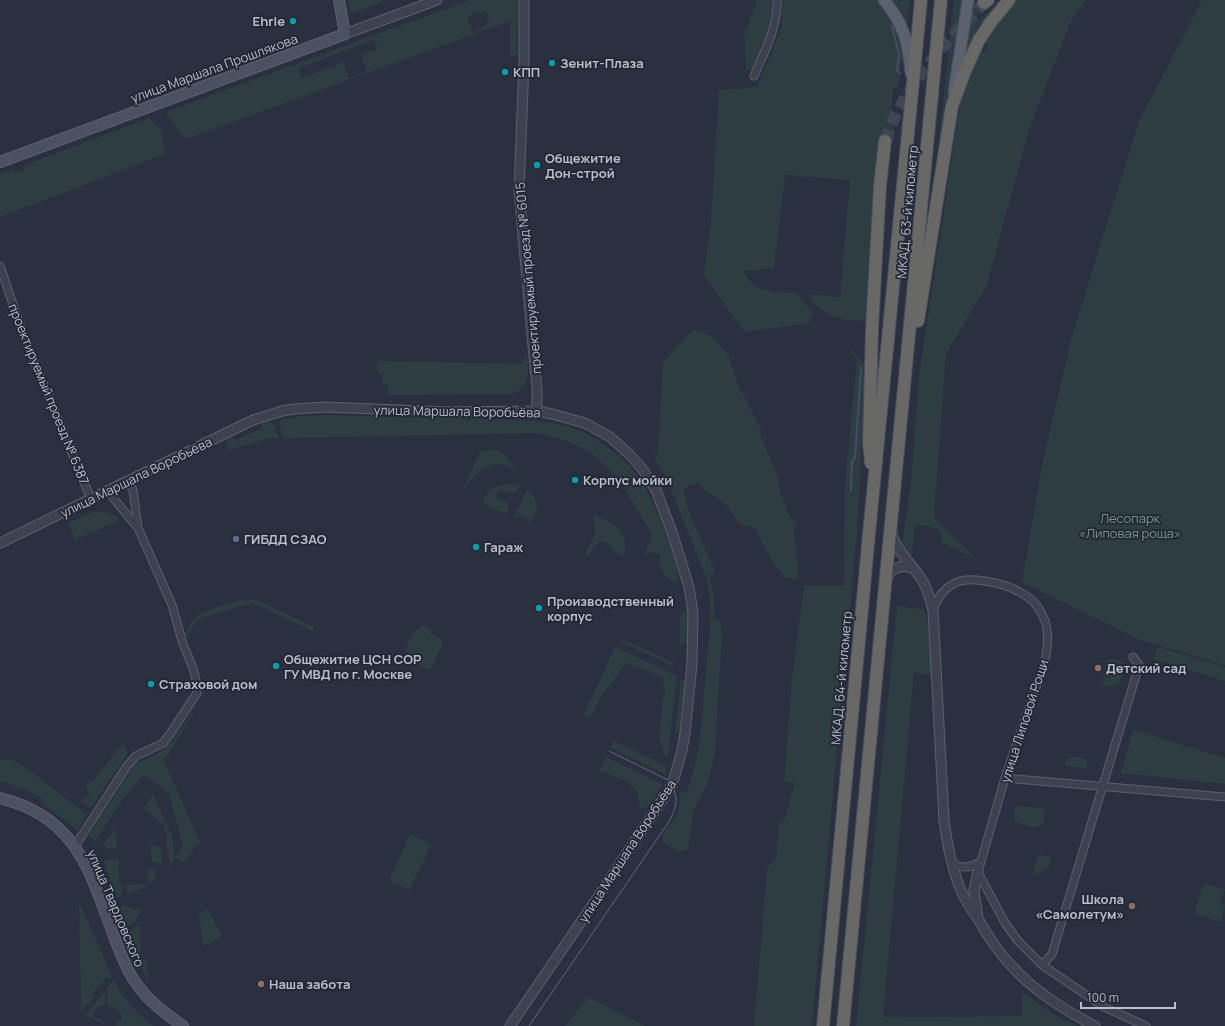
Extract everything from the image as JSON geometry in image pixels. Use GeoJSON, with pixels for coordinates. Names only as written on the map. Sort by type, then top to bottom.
{"type":"FeatureCollection","features":[{"type":"Feature","properties":{"kind":"highway","name":"МКАД, 63-й километр"},"geometry":{"type":"LineString","coordinates":[[888,333],[921,0]]}},
{"type":"Feature","properties":{"kind":"highway","name":"МКАД, 63-й километр"},"geometry":{"type":"LineString","coordinates":[[890,527],[942,0]]}},
{"type":"Feature","properties":{"kind":"highway"},"geometry":{"type":"LineString","coordinates":[[907,362],[919,316],[952,106],[975,48],[991,22],[1009,0]]}},
{"type":"Feature","properties":{"kind":"highway"},"geometry":{"type":"LineString","coordinates":[[874,486],[869,442],[872,334],[880,186],[885,141]]}},
{"type":"Feature","properties":{"kind":"highway","name":"МКАД, 64-й километр"},"geometry":{"type":"LineString","coordinates":[[824,1026],[888,333]]}},
{"type":"Feature","properties":{"kind":"highway"},"geometry":{"type":"LineString","coordinates":[[843,1026],[890,527]]}},
{"type":"Feature","properties":{"kind":"main road"},"geometry":{"type":"LineString","coordinates":[[339,0],[345,34]]}},
{"type":"Feature","properties":{"kind":"main road"},"geometry":{"type":"LineString","coordinates":[[884,0],[896,16],[903,29],[908,47],[912,86]]}},
{"type":"Feature","properties":{"kind":"main road"},"geometry":{"type":"LineString","coordinates":[[952,106],[967,3]]}},
{"type":"Feature","properties":{"kind":"main road","name":"улица Маршала Прошлякова"},"geometry":{"type":"LineString","coordinates":[[0,162],[345,34]]}},
{"type":"Feature","properties":{"kind":"main road","name":"улица Твардовского"},"geometry":{"type":"LineString","coordinates":[[0,798],[21,805],[46,818],[60,829],[75,846],[91,878],[124,962],[132,978],[144,993],[164,1012],[183,1026]]}},
{"type":"Feature","properties":{"kind":"street","name":"улица Маршала Прошлякова"},"geometry":{"type":"LineString","coordinates":[[345,34],[437,0]]}},
{"type":"Feature","properties":{"kind":"street","name":"проектируемый проезд № 6015"},"geometry":{"type":"LineString","coordinates":[[524,0],[524,62],[519,191],[537,389],[537,411]]}},
{"type":"Feature","properties":{"kind":"street"},"geometry":{"type":"LineString","coordinates":[[754,76],[774,30],[777,0]]}},
{"type":"Feature","properties":{"kind":"street","name":"проектируемый проезд № 6387"},"geometry":{"type":"LineString","coordinates":[[0,266],[23,334],[91,499]]}},
{"type":"Feature","properties":{"kind":"street","name":"улица Маршала Воробьёва"},"geometry":{"type":"LineString","coordinates":[[0,542],[253,420],[282,411],[325,408],[447,412],[537,411],[567,417],[594,426],[610,436],[644,470],[656,490],[674,536],[689,587],[694,623],[692,664],[683,744],[672,785],[510,1026]]}},
{"type":"Feature","properties":{"kind":"street"},"geometry":{"type":"LineString","coordinates":[[128,481],[133,490],[138,528]]}},
{"type":"Feature","properties":{"kind":"street"},"geometry":{"type":"LineString","coordinates":[[75,846],[127,766],[136,756],[163,743],[197,693],[193,668],[183,644],[172,605],[138,528],[114,499],[109,490]]}},
{"type":"Feature","properties":{"kind":"street"},"geometry":{"type":"LineString","coordinates":[[890,527],[896,544],[924,582],[933,610],[942,790],[948,845],[960,889],[968,905],[1008,962],[1046,997],[1095,1026]]}},
{"type":"Feature","properties":{"kind":"street"},"geometry":{"type":"LineString","coordinates":[[886,582],[890,572],[899,567],[904,566],[914,570]]}},
{"type":"Feature","properties":{"kind":"street","name":"улица Липовой Рощи"},"geometry":{"type":"LineString","coordinates":[[933,610],[945,589],[954,583],[967,580],[984,581],[1012,588],[1024,594],[1042,613],[1047,626],[1047,649],[1045,661],[1005,778],[978,872]]}},
{"type":"Feature","properties":{"kind":"street"},"geometry":{"type":"LineString","coordinates":[[928,594],[935,597],[940,596]]}},
{"type":"Feature","properties":{"kind":"street"},"geometry":{"type":"LineString","coordinates":[[1042,965],[1052,954],[1138,670],[1139,665],[1133,657]]}},
{"type":"Feature","properties":{"kind":"street"},"geometry":{"type":"LineString","coordinates":[[1005,778],[1225,797]]}},
{"type":"Feature","properties":{"kind":"street"},"geometry":{"type":"LineString","coordinates":[[952,863],[963,867],[969,867],[980,862]]}},
{"type":"Feature","properties":{"kind":"street"},"geometry":{"type":"LineString","coordinates":[[978,872],[974,890],[978,919]]}},
{"type":"Feature","properties":{"kind":"street"},"geometry":{"type":"LineString","coordinates":[[978,872],[996,908],[1011,931],[1018,941],[1042,965],[1104,1007],[1146,1026]]}},
{"type":"Feature","properties":{"kind":"green space"},"geometry":{"type":"Polygon","coordinates":[[[348,0],[382,0],[383,2],[355,12],[350,11],[348,0]]]}},
{"type":"Feature","properties":{"kind":"green space"},"geometry":{"type":"Polygon","coordinates":[[[470,0],[518,0],[517,54],[510,58],[510,21],[186,139],[166,112],[470,0]],[[483,11],[467,17],[473,32],[485,27],[489,18],[487,13],[483,11]],[[374,40],[299,68],[302,78],[343,62],[349,78],[367,72],[361,55],[378,49],[374,40]]]}},
{"type":"Feature","properties":{"kind":"green space"},"geometry":{"type":"Polygon","coordinates":[[[757,0],[772,0],[771,21],[766,40],[752,69],[746,71],[744,30],[747,28],[757,0]]]}},
{"type":"Feature","properties":{"kind":"green space"},"geometry":{"type":"Polygon","coordinates":[[[782,0],[879,0],[898,27],[903,51],[898,87],[893,89],[891,115],[894,116],[894,142],[880,139],[876,162],[867,319],[851,320],[834,316],[818,307],[809,294],[840,297],[850,180],[785,175],[774,268],[744,271],[753,284],[766,290],[797,293],[814,314],[810,316],[810,323],[744,332],[704,275],[711,221],[719,90],[757,87],[782,27],[782,0]]]}},
{"type":"Feature","properties":{"kind":"green space"},"geometry":{"type":"Polygon","coordinates":[[[889,0],[910,0],[907,26],[889,0]]]}},
{"type":"Feature","properties":{"kind":"green space"},"geometry":{"type":"Polygon","coordinates":[[[954,0],[963,0],[938,170],[936,169],[954,0]]]}},
{"type":"Feature","properties":{"kind":"green space"},"geometry":{"type":"Polygon","coordinates":[[[973,0],[979,0],[978,2],[980,4],[977,22],[1001,0],[984,21],[964,61],[973,0]]]}},
{"type":"Feature","properties":{"kind":"green space"},"geometry":{"type":"Polygon","coordinates":[[[1016,0],[1086,0],[1070,23],[1029,130],[986,287],[946,354],[934,517],[976,559],[941,542],[942,538],[938,529],[923,525],[915,526],[912,554],[909,557],[903,548],[903,538],[911,482],[919,376],[959,110],[971,70],[979,51],[986,52],[986,41],[1007,9],[1016,0]]]}},
{"type":"Feature","properties":{"kind":"green space","name":"Лесопарк «Липовая роща»"},"geometry":{"type":"Polygon","coordinates":[[[1202,0],[1225,0],[1225,665],[1140,640],[1022,582],[1043,460],[1072,336],[1139,121],[1202,0]]]}},
{"type":"Feature","properties":{"kind":"green space"},"geometry":{"type":"Polygon","coordinates":[[[149,118],[162,131],[165,154],[0,217],[0,174],[14,169],[15,173],[26,169],[25,165],[149,118]]]}},
{"type":"Feature","properties":{"kind":"green space"},"geometry":{"type":"Polygon","coordinates":[[[694,329],[711,336],[728,354],[739,388],[761,430],[760,435],[780,481],[778,486],[790,517],[797,523],[794,529],[799,579],[786,578],[781,573],[772,561],[755,528],[740,525],[727,505],[697,483],[683,489],[689,512],[716,574],[709,575],[714,597],[715,620],[720,620],[722,636],[715,752],[709,780],[693,813],[688,849],[681,851],[662,841],[662,837],[676,816],[681,791],[686,793],[698,752],[709,642],[710,604],[707,580],[666,477],[653,455],[658,454],[663,362],[694,329]]]}},
{"type":"Feature","properties":{"kind":"green space"},"geometry":{"type":"Polygon","coordinates":[[[850,349],[866,366],[857,532],[812,1026],[754,1026],[767,869],[776,857],[779,823],[783,823],[795,783],[784,782],[792,678],[804,586],[844,586],[845,483],[857,359],[850,353],[850,349]]]}},
{"type":"Feature","properties":{"kind":"green space"},"geometry":{"type":"Polygon","coordinates":[[[527,357],[527,378],[523,387],[513,394],[387,395],[388,386],[382,385],[383,374],[378,374],[377,361],[523,364],[523,358],[527,357]]]}},
{"type":"Feature","properties":{"kind":"green space"},"geometry":{"type":"Polygon","coordinates":[[[327,415],[518,420],[567,426],[585,433],[622,459],[644,485],[656,509],[669,543],[676,566],[678,581],[674,582],[662,571],[660,565],[660,555],[650,551],[647,556],[644,555],[652,535],[617,476],[589,451],[569,442],[540,433],[283,438],[279,423],[280,420],[301,416],[327,415]]]}},
{"type":"Feature","properties":{"kind":"green space"},"geometry":{"type":"Polygon","coordinates":[[[269,421],[274,425],[279,438],[270,438],[229,450],[225,441],[231,437],[236,440],[262,428],[261,424],[269,421]]]}},
{"type":"Feature","properties":{"kind":"green space"},"geometry":{"type":"Polygon","coordinates":[[[489,449],[498,451],[502,454],[509,460],[518,472],[500,464],[487,467],[470,481],[462,492],[480,452],[489,449]]]}},
{"type":"Feature","properties":{"kind":"green space"},"geometry":{"type":"Polygon","coordinates":[[[512,484],[520,486],[516,492],[509,494],[499,489],[495,496],[508,503],[509,506],[505,514],[482,503],[490,490],[512,484]]]}},
{"type":"Feature","properties":{"kind":"green space"},"geometry":{"type":"Polygon","coordinates":[[[527,489],[536,502],[535,515],[528,524],[527,523],[529,520],[518,515],[516,519],[514,518],[527,489]]]}},
{"type":"Feature","properties":{"kind":"green space"},"geometry":{"type":"Polygon","coordinates":[[[101,511],[114,515],[120,520],[75,540],[68,523],[91,513],[101,511]]]}},
{"type":"Feature","properties":{"kind":"green space"},"geometry":{"type":"Polygon","coordinates":[[[592,514],[613,524],[622,534],[625,540],[623,556],[614,552],[609,545],[604,542],[598,543],[589,556],[585,554],[593,539],[595,531],[592,514]]]}},
{"type":"Feature","properties":{"kind":"green space"},"geometry":{"type":"Polygon","coordinates":[[[243,600],[257,600],[314,627],[314,632],[253,603],[198,619],[186,638],[192,620],[197,616],[219,606],[243,600]]]}},
{"type":"Feature","properties":{"kind":"green space"},"geometry":{"type":"Polygon","coordinates":[[[897,606],[922,609],[927,615],[933,675],[914,673],[883,1017],[1022,1016],[1022,992],[1058,1017],[1077,1026],[856,1026],[897,606]]]}},
{"type":"Feature","properties":{"kind":"green space"},"geometry":{"type":"Polygon","coordinates":[[[688,611],[690,641],[680,645],[680,617],[681,614],[688,611]]]}},
{"type":"Feature","properties":{"kind":"green space"},"geometry":{"type":"Polygon","coordinates":[[[423,625],[431,629],[430,633],[441,639],[443,643],[431,669],[428,669],[411,660],[406,651],[409,641],[415,631],[423,625]]]}},
{"type":"Feature","properties":{"kind":"green space"},"geometry":{"type":"Polygon","coordinates":[[[622,639],[675,663],[673,666],[621,642],[622,639]]]}},
{"type":"Feature","properties":{"kind":"green space"},"geometry":{"type":"Polygon","coordinates":[[[615,647],[677,676],[668,757],[665,756],[659,736],[665,691],[662,677],[626,663],[614,681],[602,694],[590,719],[583,716],[615,647]]]}},
{"type":"Feature","properties":{"kind":"green space"},"geometry":{"type":"Polygon","coordinates":[[[1157,647],[1225,667],[1225,681],[1153,659],[1157,647]]]}},
{"type":"Feature","properties":{"kind":"green space"},"geometry":{"type":"Polygon","coordinates":[[[1113,659],[1124,663],[1126,668],[1118,684],[1113,687],[1109,687],[1105,686],[1102,682],[1107,662],[1113,659]]]}},
{"type":"Feature","properties":{"kind":"green space"},"geometry":{"type":"Polygon","coordinates":[[[681,678],[684,681],[679,734],[675,733],[681,678]]]}},
{"type":"Feature","properties":{"kind":"green space"},"geometry":{"type":"Polygon","coordinates":[[[192,711],[194,712],[168,755],[163,759],[201,844],[196,846],[184,863],[175,857],[183,845],[169,794],[148,777],[143,776],[122,800],[94,843],[89,835],[135,764],[155,755],[167,747],[192,711]]]}},
{"type":"Feature","properties":{"kind":"green space"},"geometry":{"type":"Polygon","coordinates":[[[1133,730],[1225,758],[1225,784],[1121,773],[1133,730]]]}},
{"type":"Feature","properties":{"kind":"green space"},"geometry":{"type":"Polygon","coordinates":[[[614,741],[665,765],[667,775],[610,748],[614,741]]]}},
{"type":"Feature","properties":{"kind":"green space"},"geometry":{"type":"Polygon","coordinates":[[[123,743],[128,753],[90,809],[80,800],[90,796],[85,784],[93,781],[123,743]]]}},
{"type":"Feature","properties":{"kind":"green space"},"geometry":{"type":"Polygon","coordinates":[[[606,757],[658,782],[662,786],[649,806],[640,809],[637,792],[628,782],[599,771],[606,757]]]}},
{"type":"Feature","properties":{"kind":"green space"},"geometry":{"type":"Polygon","coordinates":[[[1074,757],[1085,760],[1088,763],[1087,768],[1066,766],[1065,762],[1074,757]]]}},
{"type":"Feature","properties":{"kind":"green space"},"geometry":{"type":"Polygon","coordinates":[[[6,759],[14,761],[25,767],[85,813],[86,816],[78,831],[49,808],[42,805],[43,799],[27,790],[0,781],[0,760],[6,759]]]}},
{"type":"Feature","properties":{"kind":"green space"},"geometry":{"type":"Polygon","coordinates":[[[153,794],[172,836],[175,857],[168,869],[170,862],[165,838],[168,837],[163,822],[160,823],[144,808],[153,794]]]}},
{"type":"Feature","properties":{"kind":"green space"},"geometry":{"type":"Polygon","coordinates":[[[1018,806],[1044,808],[1044,821],[1038,827],[1032,827],[1016,822],[1014,814],[1015,809],[1018,806]]]}},
{"type":"Feature","properties":{"kind":"green space"},"geometry":{"type":"Polygon","coordinates":[[[116,828],[117,848],[107,849],[103,844],[116,828]]]}},
{"type":"Feature","properties":{"kind":"green space"},"geometry":{"type":"Polygon","coordinates":[[[410,834],[431,844],[410,890],[389,881],[410,834]]]}},
{"type":"Feature","properties":{"kind":"green space"},"geometry":{"type":"Polygon","coordinates":[[[150,845],[157,846],[161,850],[161,864],[152,862],[150,845]]]}},
{"type":"Feature","properties":{"kind":"green space"},"geometry":{"type":"Polygon","coordinates":[[[1040,855],[1046,856],[1051,860],[1050,864],[1045,870],[1036,875],[1034,873],[1034,866],[1040,855]]]}},
{"type":"Feature","properties":{"kind":"green space"},"geometry":{"type":"Polygon","coordinates":[[[109,859],[118,859],[120,885],[123,886],[121,897],[117,897],[104,862],[109,859]]]}},
{"type":"Feature","properties":{"kind":"green space"},"geometry":{"type":"Polygon","coordinates":[[[154,869],[157,875],[151,883],[130,894],[127,891],[126,885],[148,884],[147,870],[154,869]]]}},
{"type":"Feature","properties":{"kind":"green space"},"geometry":{"type":"Polygon","coordinates":[[[1204,883],[1225,890],[1220,904],[1225,905],[1221,922],[1194,914],[1204,883]]]}},
{"type":"Feature","properties":{"kind":"green space"},"geometry":{"type":"Polygon","coordinates":[[[79,901],[112,976],[110,979],[107,977],[92,994],[95,996],[81,1012],[79,901]]]}},
{"type":"Feature","properties":{"kind":"green space"},"geometry":{"type":"Polygon","coordinates":[[[125,905],[134,910],[142,908],[135,922],[128,925],[129,931],[134,930],[134,926],[140,926],[141,958],[147,962],[148,981],[135,956],[118,907],[125,905]]]}},
{"type":"Feature","properties":{"kind":"green space"},"geometry":{"type":"Polygon","coordinates":[[[207,909],[222,936],[203,946],[199,915],[207,909]]]}},
{"type":"Feature","properties":{"kind":"green space"},"geometry":{"type":"Polygon","coordinates":[[[113,981],[131,1006],[153,1026],[116,1026],[115,1023],[122,1020],[122,1015],[115,1008],[107,1005],[107,988],[113,981]]]}},
{"type":"Feature","properties":{"kind":"green space"},"geometry":{"type":"Polygon","coordinates":[[[105,991],[105,1005],[94,1011],[94,1016],[104,1022],[104,1024],[85,1015],[105,991]]]}},
{"type":"Feature","properties":{"kind":"green space"},"geometry":{"type":"Polygon","coordinates":[[[588,997],[645,1026],[565,1026],[588,997]]]}},
{"type":"Feature","properties":{"kind":"waterway"},"geometry":{"type":"LineString","coordinates":[[892,26],[899,54],[897,71],[900,73]]}},
{"type":"Feature","properties":{"kind":"waterway"},"geometry":{"type":"LineString","coordinates":[[851,490],[852,461],[855,458],[861,368]]}},
{"type":"Feature","properties":{"kind":"tunnel"},"geometry":{"type":"LineString","coordinates":[[885,141],[893,121],[914,84],[940,50],[984,3]]}},
{"type":"Feature","properties":{"kind":"tram line"},"geometry":{"type":"LineString","coordinates":[[529,1026],[668,823],[675,807],[676,796],[668,780],[609,751]]}},
{"type":"Feature","properties":{"kind":"place","name":"Ehrle"},"geometry":{"type":"Point","coordinates":[293,21]}},
{"type":"Feature","properties":{"kind":"place","name":"Зенит-Плаза"},"geometry":{"type":"Point","coordinates":[552,63]}},
{"type":"Feature","properties":{"kind":"place","name":"КПП"},"geometry":{"type":"Point","coordinates":[505,72]}},
{"type":"Feature","properties":{"kind":"place","name":"Общежитие Дон-строй"},"geometry":{"type":"Point","coordinates":[537,165]}},
{"type":"Feature","properties":{"kind":"place","name":"Корпус мойки"},"geometry":{"type":"Point","coordinates":[575,480]}},
{"type":"Feature","properties":{"kind":"place","name":"ГИБДД СЗАО"},"geometry":{"type":"Point","coordinates":[236,539]}},
{"type":"Feature","properties":{"kind":"place","name":"Гараж"},"geometry":{"type":"Point","coordinates":[476,547]}},
{"type":"Feature","properties":{"kind":"place","name":"Производственный корпус"},"geometry":{"type":"Point","coordinates":[539,608]}},
{"type":"Feature","properties":{"kind":"place","name":"Общежитие ЦСН СОР ГУ МВД по г. Москве"},"geometry":{"type":"Point","coordinates":[276,666]}},
{"type":"Feature","properties":{"kind":"place","name":"Детский сад"},"geometry":{"type":"Point","coordinates":[1098,668]}},
{"type":"Feature","properties":{"kind":"place","name":"Страховой дом"},"geometry":{"type":"Point","coordinates":[151,684]}},
{"type":"Feature","properties":{"kind":"place","name":"Школа «Самолетум»"},"geometry":{"type":"Point","coordinates":[1132,906]}},
{"type":"Feature","properties":{"kind":"place","name":"Наша забота"},"geometry":{"type":"Point","coordinates":[261,984]}}]}
